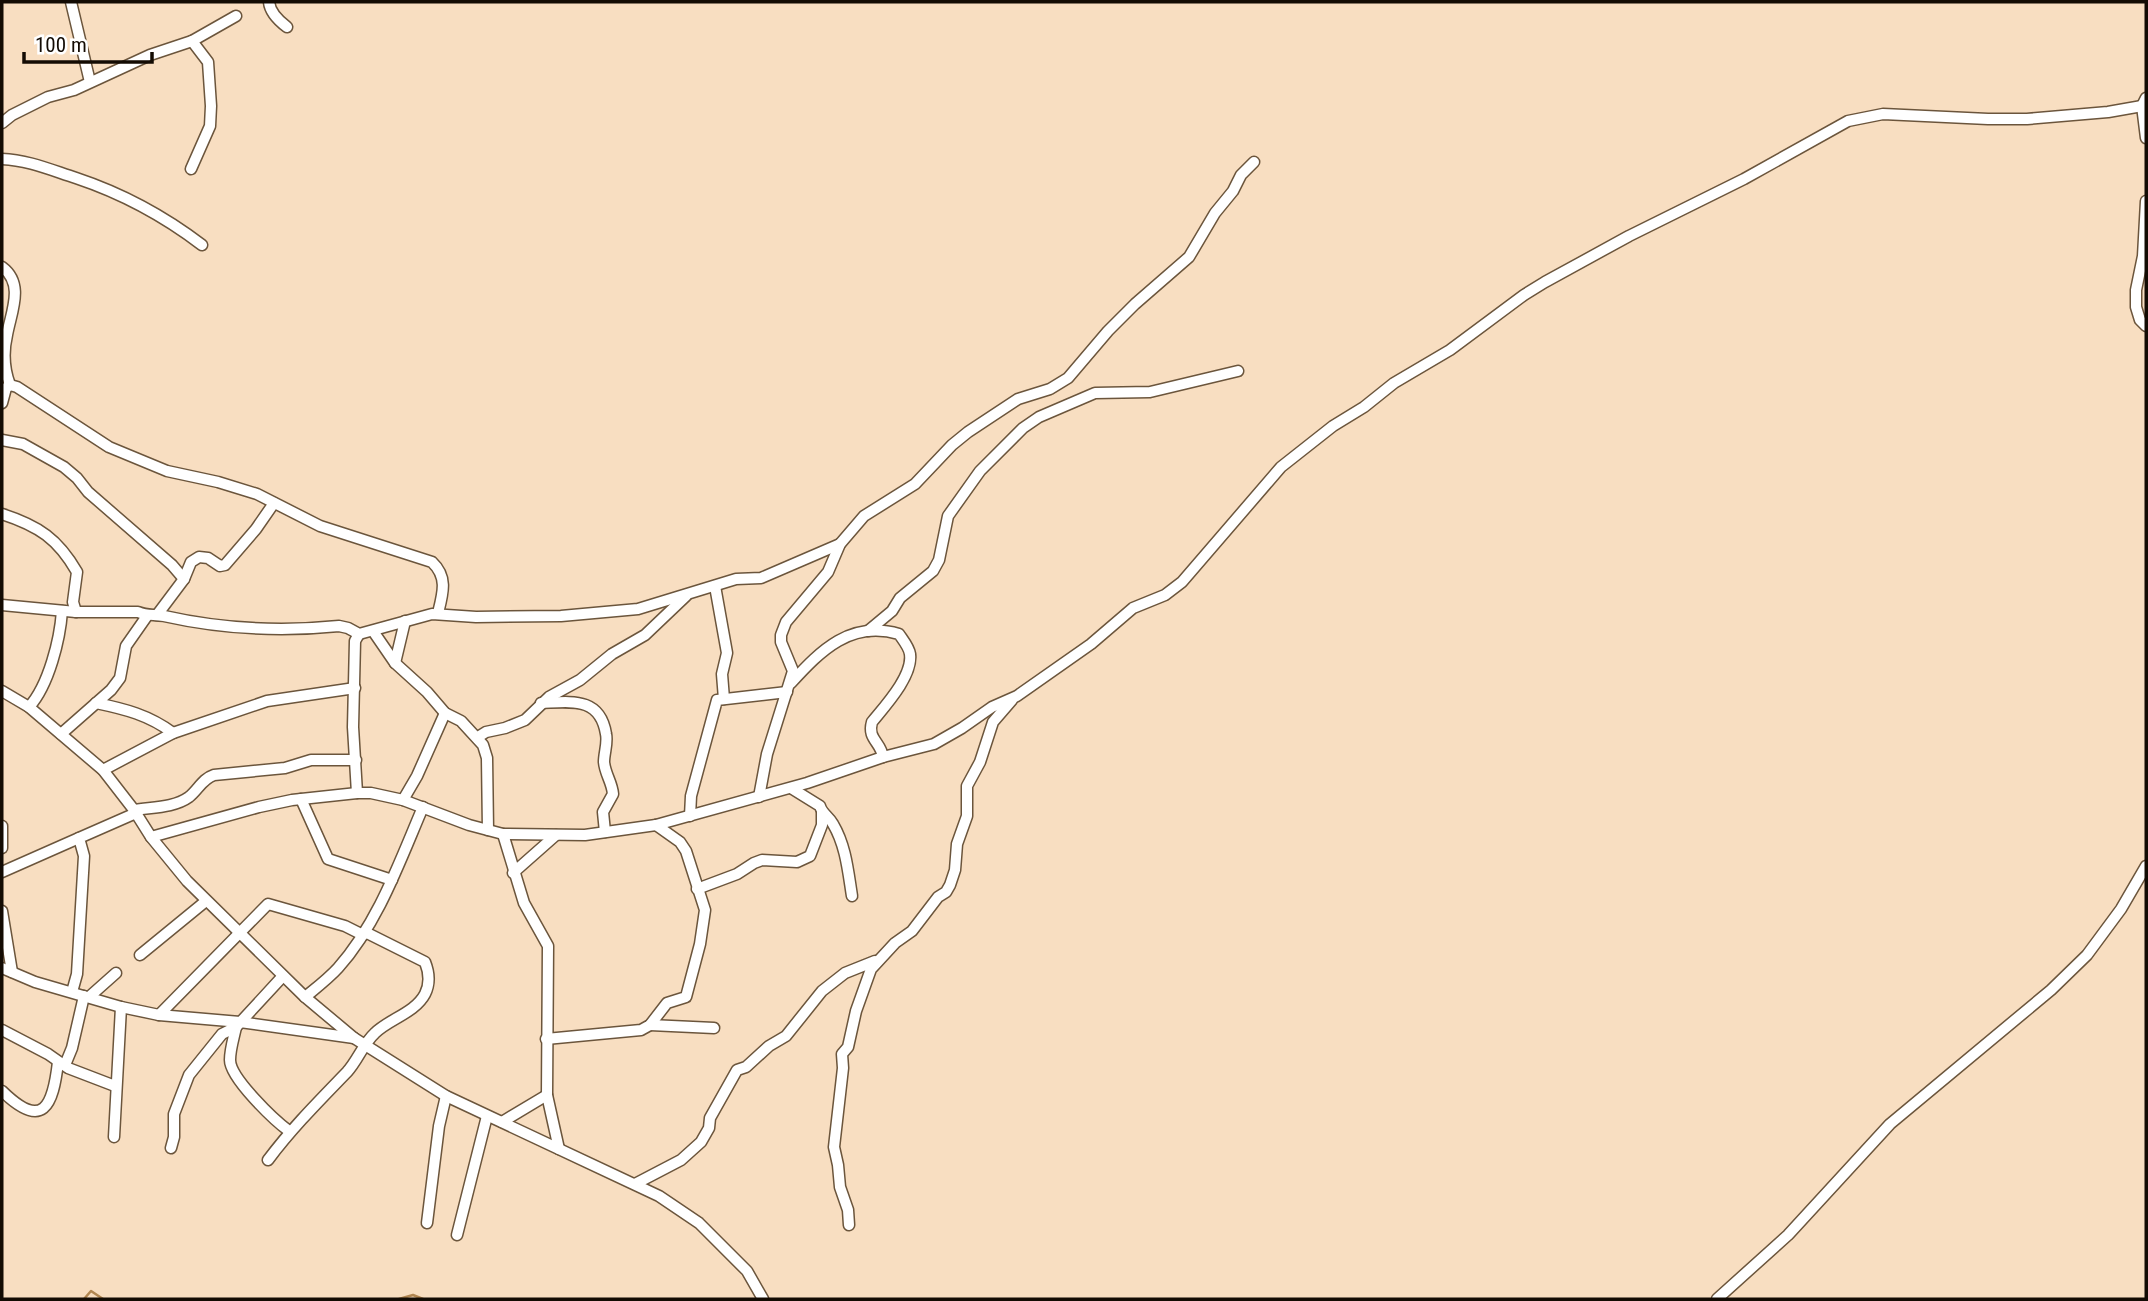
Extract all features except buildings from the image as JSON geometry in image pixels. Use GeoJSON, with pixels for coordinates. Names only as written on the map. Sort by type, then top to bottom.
{"type":"FeatureCollection","features":[{"type":"Feature","properties":{"kind":"street"},"geometry":{"type":"LineString","coordinates":[[71,2],[90,82]]}},
{"type":"Feature","properties":{"kind":"street"},"geometry":{"type":"LineString","coordinates":[[269,2],[269,7],[278,20],[287,27]]}},
{"type":"Feature","properties":{"kind":"street"},"geometry":{"type":"LineString","coordinates":[[2,123],[37,102],[74,90],[150,55],[192,41],[236,16]]}},
{"type":"Feature","properties":{"kind":"street"},"geometry":{"type":"LineString","coordinates":[[191,169],[210,126],[211,106],[208,62],[192,41]]}},
{"type":"Feature","properties":{"kind":"street"},"geometry":{"type":"LineString","coordinates":[[151,837],[259,807],[357,793],[371,793],[403,800],[503,834],[585,835],[656,825],[791,788],[883,757],[934,744],[992,707],[1017,696],[1091,644],[1133,608],[1165,594],[1182,582],[1281,467],[1394,383],[1450,350],[1545,282],[1629,236],[1744,179],[1848,121],[1883,114],[2027,119],[2108,112],[2144,102],[2146,138]]}},
{"type":"Feature","properties":{"kind":"street"},"geometry":{"type":"LineString","coordinates":[[2,159],[50,167],[100,185],[180,228],[202,245]]}},
{"type":"Feature","properties":{"kind":"street"},"geometry":{"type":"LineString","coordinates":[[759,797],[767,754],[793,671],[781,642],[786,622],[828,572],[840,544],[864,516],[915,484],[968,432],[1018,399],[1051,389],[1069,379],[1108,331],[1189,257],[1241,174],[1254,162]]}},
{"type":"Feature","properties":{"kind":"street"},"geometry":{"type":"LineString","coordinates":[[2146,201],[2143,256],[2136,289],[2136,307],[2140,320],[2146,326]]}},
{"type":"Feature","properties":{"kind":"street"},"geometry":{"type":"LineString","coordinates":[[2,267],[8,272],[15,292],[4,363],[10,385]]}},
{"type":"Feature","properties":{"kind":"street"},"geometry":{"type":"LineString","coordinates":[[868,631],[892,611],[900,598],[933,571],[939,560],[948,516],[980,471],[1023,428],[1039,417],[1095,393],[1150,392],[1238,371]]}},
{"type":"Feature","properties":{"kind":"street"},"geometry":{"type":"LineString","coordinates":[[2,403],[6,388],[10,385]]}},
{"type":"Feature","properties":{"kind":"street"},"geometry":{"type":"LineString","coordinates":[[10,385],[108,447],[167,471],[257,494],[320,526],[432,562],[442,577],[444,589],[438,613]]}},
{"type":"Feature","properties":{"kind":"street"},"geometry":{"type":"LineString","coordinates":[[2,440],[23,444],[64,467],[184,579]]}},
{"type":"Feature","properties":{"kind":"street"},"geometry":{"type":"LineString","coordinates":[[61,734],[111,690],[120,678],[126,646],[184,579],[191,562],[199,557],[208,558],[220,566],[225,565],[256,530],[274,503]]}},
{"type":"Feature","properties":{"kind":"street"},"geometry":{"type":"LineString","coordinates":[[2,514],[40,529],[60,547],[77,572],[73,602],[76,612]]}},
{"type":"Feature","properties":{"kind":"street"},"geometry":{"type":"LineString","coordinates":[[2,605],[76,612],[138,612],[200,624],[243,628],[339,626],[359,634],[438,613],[476,617],[588,615],[638,609],[736,579],[761,578],[840,544]]}},
{"type":"Feature","properties":{"kind":"street"},"geometry":{"type":"LineString","coordinates":[[715,586],[727,653],[722,674],[724,699]]}},
{"type":"Feature","properties":{"kind":"street"},"geometry":{"type":"LineString","coordinates":[[478,737],[525,720],[541,703],[580,680],[612,654],[645,635],[688,594]]}},
{"type":"Feature","properties":{"kind":"street"},"geometry":{"type":"LineString","coordinates":[[30,706],[40,692],[55,652],[62,611]]}},
{"type":"Feature","properties":{"kind":"street"},"geometry":{"type":"LineString","coordinates":[[395,663],[405,621]]}},
{"type":"Feature","properties":{"kind":"street"},"geometry":{"type":"LineString","coordinates":[[690,816],[691,796],[717,701],[748,698],[788,688],[811,660],[831,644],[853,634],[883,630],[899,634],[910,653],[901,684],[872,722],[870,729],[871,737],[882,749],[883,757]]}},
{"type":"Feature","properties":{"kind":"street"},"geometry":{"type":"LineString","coordinates":[[373,631],[395,663],[428,692],[445,713],[454,715],[478,737],[487,758],[488,830]]}},
{"type":"Feature","properties":{"kind":"street"},"geometry":{"type":"LineString","coordinates":[[357,793],[354,727],[355,641],[359,634]]}},
{"type":"Feature","properties":{"kind":"street"},"geometry":{"type":"LineString","coordinates":[[103,770],[173,733],[267,701],[355,688]]}},
{"type":"Feature","properties":{"kind":"street"},"geometry":{"type":"LineString","coordinates":[[2,691],[30,706],[103,770],[135,811],[151,837],[206,901],[305,997],[354,1038],[446,1096],[659,1196],[699,1223],[747,1271],[763,1299]]}},
{"type":"Feature","properties":{"kind":"street"},"geometry":{"type":"LineString","coordinates":[[635,1184],[681,1160],[701,1142],[709,1128],[710,1118],[737,1070],[786,1036],[822,991],[845,973],[870,964],[912,931],[950,885],[955,870],[957,844],[967,816],[967,786],[980,762],[993,722],[1017,696]]}},
{"type":"Feature","properties":{"kind":"street"},"geometry":{"type":"LineString","coordinates":[[541,703],[579,702],[595,709],[601,717],[607,736],[604,762],[613,794],[603,812],[605,832]]}},
{"type":"Feature","properties":{"kind":"street"},"geometry":{"type":"LineString","coordinates":[[96,703],[146,716],[173,733]]}},
{"type":"Feature","properties":{"kind":"street"},"geometry":{"type":"LineString","coordinates":[[403,800],[445,713]]}},
{"type":"Feature","properties":{"kind":"street"},"geometry":{"type":"LineString","coordinates":[[2,855],[3,872],[135,811],[180,802],[190,796],[205,778],[214,775],[285,768],[312,760],[356,760]]}},
{"type":"Feature","properties":{"kind":"street"},"geometry":{"type":"LineString","coordinates":[[697,889],[737,874],[762,860],[797,862],[810,856],[822,825],[822,812],[820,806],[791,788]]}},
{"type":"Feature","properties":{"kind":"street"},"geometry":{"type":"LineString","coordinates":[[301,799],[328,859],[392,880]]}},
{"type":"Feature","properties":{"kind":"street"},"geometry":{"type":"LineString","coordinates":[[305,997],[336,970],[364,934],[392,880],[423,807]]}},
{"type":"Feature","properties":{"kind":"street"},"geometry":{"type":"LineString","coordinates":[[822,812],[832,821],[843,847],[852,896]]}},
{"type":"Feature","properties":{"kind":"street"},"geometry":{"type":"LineString","coordinates":[[2,825],[2,848]]}},
{"type":"Feature","properties":{"kind":"street"},"geometry":{"type":"LineString","coordinates":[[546,1039],[641,1030],[650,1025],[667,1003],[686,997],[705,910],[686,852],[680,842],[656,825]]}},
{"type":"Feature","properties":{"kind":"street"},"geometry":{"type":"LineString","coordinates":[[503,834],[524,903],[548,946],[547,1095],[559,1149]]}},
{"type":"Feature","properties":{"kind":"street"},"geometry":{"type":"LineString","coordinates":[[513,873],[556,835]]}},
{"type":"Feature","properties":{"kind":"street"},"geometry":{"type":"LineString","coordinates":[[2,1091],[24,1110],[42,1109],[54,1090],[61,1063],[72,1048],[81,995],[77,974],[84,856],[79,838]]}},
{"type":"Feature","properties":{"kind":"street"},"geometry":{"type":"LineString","coordinates":[[1717,1299],[1788,1235],[1890,1124],[2051,989],[2087,955],[2121,909],[2146,866]]}},
{"type":"Feature","properties":{"kind":"street"},"geometry":{"type":"LineString","coordinates":[[140,955],[206,901]]}},
{"type":"Feature","properties":{"kind":"street"},"geometry":{"type":"LineString","coordinates":[[159,1015],[265,906],[272,904],[345,926],[425,962],[428,982],[425,994],[376,1031],[349,1070],[289,1131],[268,1160]]}},
{"type":"Feature","properties":{"kind":"street"},"geometry":{"type":"LineString","coordinates":[[2,911],[7,970],[35,982],[159,1015],[354,1038]]}},
{"type":"Feature","properties":{"kind":"street"},"geometry":{"type":"LineString","coordinates":[[849,1225],[834,1147],[843,1068],[842,1054],[848,1046],[863,986],[880,957]]}},
{"type":"Feature","properties":{"kind":"street"},"geometry":{"type":"LineString","coordinates":[[81,995],[116,973]]}},
{"type":"Feature","properties":{"kind":"street"},"geometry":{"type":"LineString","coordinates":[[171,1149],[174,1114],[189,1075],[222,1034],[238,1024],[283,975]]}},
{"type":"Feature","properties":{"kind":"street"},"geometry":{"type":"LineString","coordinates":[[114,1137],[121,1007]]}},
{"type":"Feature","properties":{"kind":"street"},"geometry":{"type":"LineString","coordinates":[[238,1024],[230,1061],[233,1070],[254,1098],[289,1131]]}},
{"type":"Feature","properties":{"kind":"street"},"geometry":{"type":"LineString","coordinates":[[650,1025],[714,1028]]}},
{"type":"Feature","properties":{"kind":"street"},"geometry":{"type":"LineString","coordinates":[[2,1030],[48,1054],[68,1068],[115,1086]]}},
{"type":"Feature","properties":{"kind":"street"},"geometry":{"type":"LineString","coordinates":[[207,1051],[230,1061]]}},
{"type":"Feature","properties":{"kind":"street"},"geometry":{"type":"LineString","coordinates":[[502,1122],[547,1095]]}},
{"type":"Feature","properties":{"kind":"street"},"geometry":{"type":"LineString","coordinates":[[427,1223],[439,1126],[446,1096]]}},
{"type":"Feature","properties":{"kind":"street"},"geometry":{"type":"LineString","coordinates":[[457,1235],[487,1116]]}},
{"type":"Feature","properties":{"kind":"waterway"},"geometry":{"type":"LineString","coordinates":[[84,1299],[91,1291],[103,1299]]}},
{"type":"Feature","properties":{"kind":"waterway"},"geometry":{"type":"LineString","coordinates":[[399,1299],[413,1295],[423,1299]]}}]}
